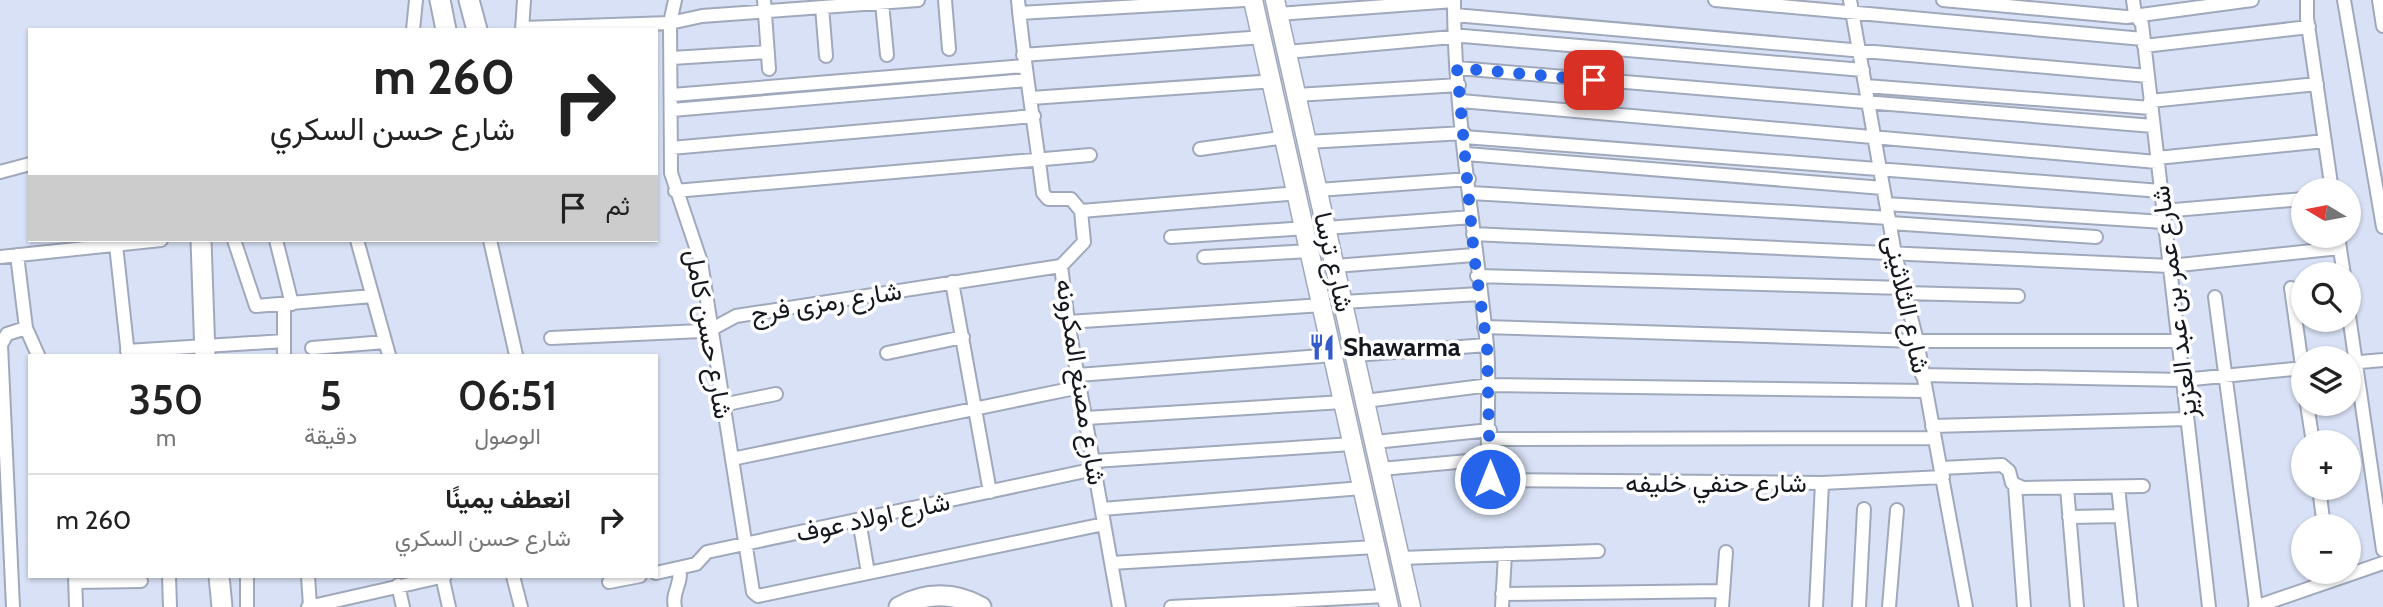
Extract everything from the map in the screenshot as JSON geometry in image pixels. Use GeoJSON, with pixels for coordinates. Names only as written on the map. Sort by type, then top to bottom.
{"type":"FeatureCollection","features":[{"type":"Feature","properties":{"kind":"main road"},"geometry":{"type":"LineString","coordinates":[[440,0],[446,28]]}},
{"type":"Feature","properties":{"kind":"main road"},"geometry":{"type":"LineString","coordinates":[[469,0],[476,28]]}},
{"type":"Feature","properties":{"kind":"main road","name":"شارع ترسا"},"geometry":{"type":"LineString","coordinates":[[1253,0],[1307,228],[1387,601]]}},
{"type":"Feature","properties":{"kind":"main road","name":"شارع ترسا"},"geometry":{"type":"LineString","coordinates":[[1276,7],[1411,607]]}},
{"type":"Feature","properties":{"kind":"main road"},"geometry":{"type":"LineString","coordinates":[[201,242],[205,351]]}},
{"type":"Feature","properties":{"kind":"main road"},"geometry":{"type":"LineString","coordinates":[[219,578],[222,607]]}},
{"type":"Feature","properties":{"kind":"main road"},"geometry":{"type":"LineString","coordinates":[[900,607],[912,600],[936,596],[961,598],[981,607]]}},
{"type":"Feature","properties":{"kind":"street"},"geometry":{"type":"LineString","coordinates":[[413,28],[416,0]]}},
{"type":"Feature","properties":{"kind":"street"},"geometry":{"type":"LineString","coordinates":[[522,28],[524,0]]}},
{"type":"Feature","properties":{"kind":"street","name":"شارع حسن كامل"},"geometry":{"type":"LineString","coordinates":[[675,0],[670,23],[671,148],[675,191],[701,262],[722,405],[755,595],[868,573]]}},
{"type":"Feature","properties":{"kind":"street"},"geometry":{"type":"LineString","coordinates":[[547,28],[670,23],[764,6],[822,8],[918,0]]}},
{"type":"Feature","properties":{"kind":"street"},"geometry":{"type":"LineString","coordinates":[[945,0],[949,48]]}},
{"type":"Feature","properties":{"kind":"street"},"geometry":{"type":"LineString","coordinates":[[1245,0],[1019,7],[1024,60],[1045,196],[1071,199],[1081,211],[1299,193]]}},
{"type":"Feature","properties":{"kind":"street"},"geometry":{"type":"LineString","coordinates":[[1715,0],[2144,42],[2309,27]]}},
{"type":"Feature","properties":{"kind":"street","name":"شارع الثلاثينى"},"geometry":{"type":"LineString","coordinates":[[1850,0],[1895,254],[1917,341],[1966,607]]}},
{"type":"Feature","properties":{"kind":"street"},"geometry":{"type":"LineString","coordinates":[[1943,0],[2120,16],[2135,14],[2154,5],[2252,0]]}},
{"type":"Feature","properties":{"kind":"street","name":"شارع عمر بن عبد العزيز"},"geometry":{"type":"LineString","coordinates":[[2133,0],[2135,14],[2142,23],[2209,607]]}},
{"type":"Feature","properties":{"kind":"street"},"geometry":{"type":"LineString","coordinates":[[2307,0],[2330,178]]}},
{"type":"Feature","properties":{"kind":"street"},"geometry":{"type":"LineString","coordinates":[[2344,0],[2383,228]]}},
{"type":"Feature","properties":{"kind":"street"},"geometry":{"type":"LineString","coordinates":[[2379,0],[2383,26]]}},
{"type":"Feature","properties":{"kind":"street"},"geometry":{"type":"LineString","coordinates":[[882,3],[887,55]]}},
{"type":"Feature","properties":{"kind":"street"},"geometry":{"type":"LineString","coordinates":[[1276,7],[1454,5],[1859,50],[2148,76]]}},
{"type":"Feature","properties":{"kind":"street"},"geometry":{"type":"LineString","coordinates":[[1381,469],[1490,459],[1487,345],[1474,255],[1471,193],[1454,38],[1454,5]]}},
{"type":"Feature","properties":{"kind":"street"},"geometry":{"type":"LineString","coordinates":[[764,6],[769,69]]}},
{"type":"Feature","properties":{"kind":"street"},"geometry":{"type":"LineString","coordinates":[[822,8],[826,56]]}},
{"type":"Feature","properties":{"kind":"street"},"geometry":{"type":"LineString","coordinates":[[672,95],[1263,37]]}},
{"type":"Feature","properties":{"kind":"street"},"geometry":{"type":"LineString","coordinates":[[1287,52],[1477,37],[1863,69]]}},
{"type":"Feature","properties":{"kind":"street"},"geometry":{"type":"LineString","coordinates":[[672,58],[768,52]]}},
{"type":"Feature","properties":{"kind":"street"},"geometry":{"type":"LineString","coordinates":[[1457,68],[2153,127]]}},
{"type":"Feature","properties":{"kind":"street"},"geometry":{"type":"LineString","coordinates":[[672,110],[1027,80]]}},
{"type":"Feature","properties":{"kind":"street"},"geometry":{"type":"LineString","coordinates":[[1031,98],[1274,81]]}},
{"type":"Feature","properties":{"kind":"street"},"geometry":{"type":"LineString","coordinates":[[1866,86],[2151,105],[2317,84]]}},
{"type":"Feature","properties":{"kind":"street"},"geometry":{"type":"LineString","coordinates":[[1296,95],[1459,85]]}},
{"type":"Feature","properties":{"kind":"street"},"geometry":{"type":"LineString","coordinates":[[1461,101],[2157,160],[2325,141]]}},
{"type":"Feature","properties":{"kind":"street"},"geometry":{"type":"LineString","coordinates":[[671,148],[1034,116]]}},
{"type":"Feature","properties":{"kind":"street"},"geometry":{"type":"LineString","coordinates":[[1307,142],[1464,135],[2161,191]]}},
{"type":"Feature","properties":{"kind":"street"},"geometry":{"type":"LineString","coordinates":[[1200,149],[1286,137]]}},
{"type":"Feature","properties":{"kind":"street"},"geometry":{"type":"LineString","coordinates":[[1466,154],[1884,188]]}},
{"type":"Feature","properties":{"kind":"street"},"geometry":{"type":"LineString","coordinates":[[675,191],[1090,156]]}},
{"type":"Feature","properties":{"kind":"street"},"geometry":{"type":"LineString","coordinates":[[0,172],[28,165]]}},
{"type":"Feature","properties":{"kind":"street"},"geometry":{"type":"LineString","coordinates":[[1318,190],[1469,178]]}},
{"type":"Feature","properties":{"kind":"street"},"geometry":{"type":"LineString","coordinates":[[1471,193],[2096,237]]}},
{"type":"Feature","properties":{"kind":"street"},"geometry":{"type":"LineString","coordinates":[[1886,204],[2164,216],[2291,200]]}},
{"type":"Feature","properties":{"kind":"street","name":"شارع مصنع المكرونه"},"geometry":{"type":"LineString","coordinates":[[1081,211],[1084,242],[1062,266],[1068,322],[1119,606]]}},
{"type":"Feature","properties":{"kind":"street"},"geometry":{"type":"LineString","coordinates":[[1326,228],[1472,217]]}},
{"type":"Feature","properties":{"kind":"street"},"geometry":{"type":"LineString","coordinates":[[1171,237],[1307,228]]}},
{"type":"Feature","properties":{"kind":"street"},"geometry":{"type":"LineString","coordinates":[[1473,233],[2169,266],[2296,248]]}},
{"type":"Feature","properties":{"kind":"street"},"geometry":{"type":"LineString","coordinates":[[0,257],[114,242],[127,353],[205,351],[284,341]]}},
{"type":"Feature","properties":{"kind":"street"},"geometry":{"type":"LineString","coordinates":[[235,242],[254,304],[262,307],[372,296]]}},
{"type":"Feature","properties":{"kind":"street"},"geometry":{"type":"LineString","coordinates":[[276,242],[288,305],[284,354]]}},
{"type":"Feature","properties":{"kind":"street"},"geometry":{"type":"LineString","coordinates":[[312,348],[387,349],[358,242]]}},
{"type":"Feature","properties":{"kind":"street"},"geometry":{"type":"LineString","coordinates":[[490,242],[516,354]]}},
{"type":"Feature","properties":{"kind":"street"},"geometry":{"type":"LineString","coordinates":[[1204,257],[1311,251]]}},
{"type":"Feature","properties":{"kind":"street"},"geometry":{"type":"LineString","coordinates":[[17,255],[26,328],[38,354]]}},
{"type":"Feature","properties":{"kind":"street"},"geometry":{"type":"LineString","coordinates":[[1335,266],[1474,255]]}},
{"type":"Feature","properties":{"kind":"street","name":"شارع رمزى فرج"},"geometry":{"type":"LineString","coordinates":[[551,338],[710,330],[736,316],[1062,266]]}},
{"type":"Feature","properties":{"kind":"street"},"geometry":{"type":"LineString","coordinates":[[1477,276],[2018,296]]}},
{"type":"Feature","properties":{"kind":"street"},"geometry":{"type":"LineString","coordinates":[[952,282],[990,492]]}},
{"type":"Feature","properties":{"kind":"street"},"geometry":{"type":"LineString","coordinates":[[1343,302],[1480,294]]}},
{"type":"Feature","properties":{"kind":"street"},"geometry":{"type":"LineString","coordinates":[[2215,297],[2256,607],[2312,584]]}},
{"type":"Feature","properties":{"kind":"street"},"geometry":{"type":"LineString","coordinates":[[1068,322],[1323,305]]}},
{"type":"Feature","properties":{"kind":"street"},"geometry":{"type":"LineString","coordinates":[[1484,327],[1917,341],[2178,341]]}},
{"type":"Feature","properties":{"kind":"street"},"geometry":{"type":"LineString","coordinates":[[13,607],[1,345],[7,334],[26,328]]}},
{"type":"Feature","properties":{"kind":"street"},"geometry":{"type":"LineString","coordinates":[[887,354],[963,337]]}},
{"type":"Feature","properties":{"kind":"street"},"geometry":{"type":"LineString","coordinates":[[1355,355],[1487,345]]}},
{"type":"Feature","properties":{"kind":"street"},"geometry":{"type":"LineString","coordinates":[[732,459],[976,408],[1079,381],[1333,355]]}},
{"type":"Feature","properties":{"kind":"street"},"geometry":{"type":"LineString","coordinates":[[2361,362],[2383,360]]}},
{"type":"Feature","properties":{"kind":"street"},"geometry":{"type":"LineString","coordinates":[[1922,375],[2183,380],[2291,369]]}},
{"type":"Feature","properties":{"kind":"street"},"geometry":{"type":"LineString","coordinates":[[1366,401],[1490,385],[1925,391]]}},
{"type":"Feature","properties":{"kind":"street"},"geometry":{"type":"LineString","coordinates":[[722,405],[776,394]]}},
{"type":"Feature","properties":{"kind":"street"},"geometry":{"type":"LineString","coordinates":[[1086,418],[1343,402]]}},
{"type":"Feature","properties":{"kind":"street"},"geometry":{"type":"LineString","coordinates":[[2361,416],[2383,550]]}},
{"type":"Feature","properties":{"kind":"street"},"geometry":{"type":"LineString","coordinates":[[1375,442],[1490,435],[1933,432],[2187,419]]}},
{"type":"Feature","properties":{"kind":"street","name":"شارع اولاد عوف"},"geometry":{"type":"LineString","coordinates":[[658,573],[696,564],[707,552],[990,492],[1094,465],[1352,444]]}},
{"type":"Feature","properties":{"kind":"street","name":"شارع حنفي خليفه"},"geometry":{"type":"LineString","coordinates":[[1490,459],[1490,479],[1494,482],[1822,483],[2002,465],[2010,471],[2015,486]]}},
{"type":"Feature","properties":{"kind":"street"},"geometry":{"type":"LineString","coordinates":[[1816,607],[1822,483]]}},
{"type":"Feature","properties":{"kind":"street"},"geometry":{"type":"LineString","coordinates":[[2024,607],[2015,486],[2143,486]]}},
{"type":"Feature","properties":{"kind":"street"},"geometry":{"type":"LineString","coordinates":[[2118,487],[2131,607]]}},
{"type":"Feature","properties":{"kind":"street"},"geometry":{"type":"LineString","coordinates":[[1102,509],[1362,488]]}},
{"type":"Feature","properties":{"kind":"street"},"geometry":{"type":"LineString","coordinates":[[2067,488],[2077,607]]}},
{"type":"Feature","properties":{"kind":"street"},"geometry":{"type":"LineString","coordinates":[[1859,607],[1864,509]]}},
{"type":"Feature","properties":{"kind":"street"},"geometry":{"type":"LineString","coordinates":[[1889,607],[1897,510]]}},
{"type":"Feature","properties":{"kind":"street"},"geometry":{"type":"LineString","coordinates":[[2069,517],[2121,516]]}},
{"type":"Feature","properties":{"kind":"street"},"geometry":{"type":"LineString","coordinates":[[859,520],[868,573],[1104,524]]}},
{"type":"Feature","properties":{"kind":"street"},"geometry":{"type":"LineString","coordinates":[[1111,563],[1375,547]]}},
{"type":"Feature","properties":{"kind":"street"},"geometry":{"type":"LineString","coordinates":[[1401,558],[1598,551]]}},
{"type":"Feature","properties":{"kind":"street"},"geometry":{"type":"LineString","coordinates":[[1722,607],[1726,552]]}},
{"type":"Feature","properties":{"kind":"street"},"geometry":{"type":"LineString","coordinates":[[1505,554],[1502,600],[1611,592],[1723,591]]}},
{"type":"Feature","properties":{"kind":"street"},"geometry":{"type":"LineString","coordinates":[[2361,568],[2383,563]]}},
{"type":"Feature","properties":{"kind":"street"},"geometry":{"type":"LineString","coordinates":[[676,607],[674,595],[681,580],[679,568]]}},
{"type":"Feature","properties":{"kind":"street"},"geometry":{"type":"LineString","coordinates":[[169,578],[170,607]]}},
{"type":"Feature","properties":{"kind":"street"},"geometry":{"type":"LineString","coordinates":[[247,578],[247,607]]}},
{"type":"Feature","properties":{"kind":"street"},"geometry":{"type":"LineString","coordinates":[[308,578],[309,607],[354,601],[398,585],[433,578]]}},
{"type":"Feature","properties":{"kind":"street"},"geometry":{"type":"LineString","coordinates":[[443,578],[449,607]]}},
{"type":"Feature","properties":{"kind":"street"},"geometry":{"type":"LineString","coordinates":[[513,578],[520,607]]}},
{"type":"Feature","properties":{"kind":"street"},"geometry":{"type":"LineString","coordinates":[[609,582],[630,578]]}},
{"type":"Feature","properties":{"kind":"street"},"geometry":{"type":"LineString","coordinates":[[76,607],[75,579],[141,581]]}},
{"type":"Feature","properties":{"kind":"street"},"geometry":{"type":"LineString","coordinates":[[398,585],[403,607]]}},
{"type":"Feature","properties":{"kind":"street"},"geometry":{"type":"LineString","coordinates":[[1611,592],[1611,607]]}},
{"type":"Feature","properties":{"kind":"street"},"geometry":{"type":"LineString","coordinates":[[1171,607],[1387,601]]}},
{"type":"Feature","properties":{"kind":"place","name":"Shawarma"},"geometry":{"type":"Point","coordinates":[1322,347]}},
{"type":"Feature","properties":{"kind":"route"},"geometry":{"type":"LineString","coordinates":[[1490,479],[1490,385],[1487,345],[1474,255],[1471,193],[1457,68],[1594,80]]}}]}
